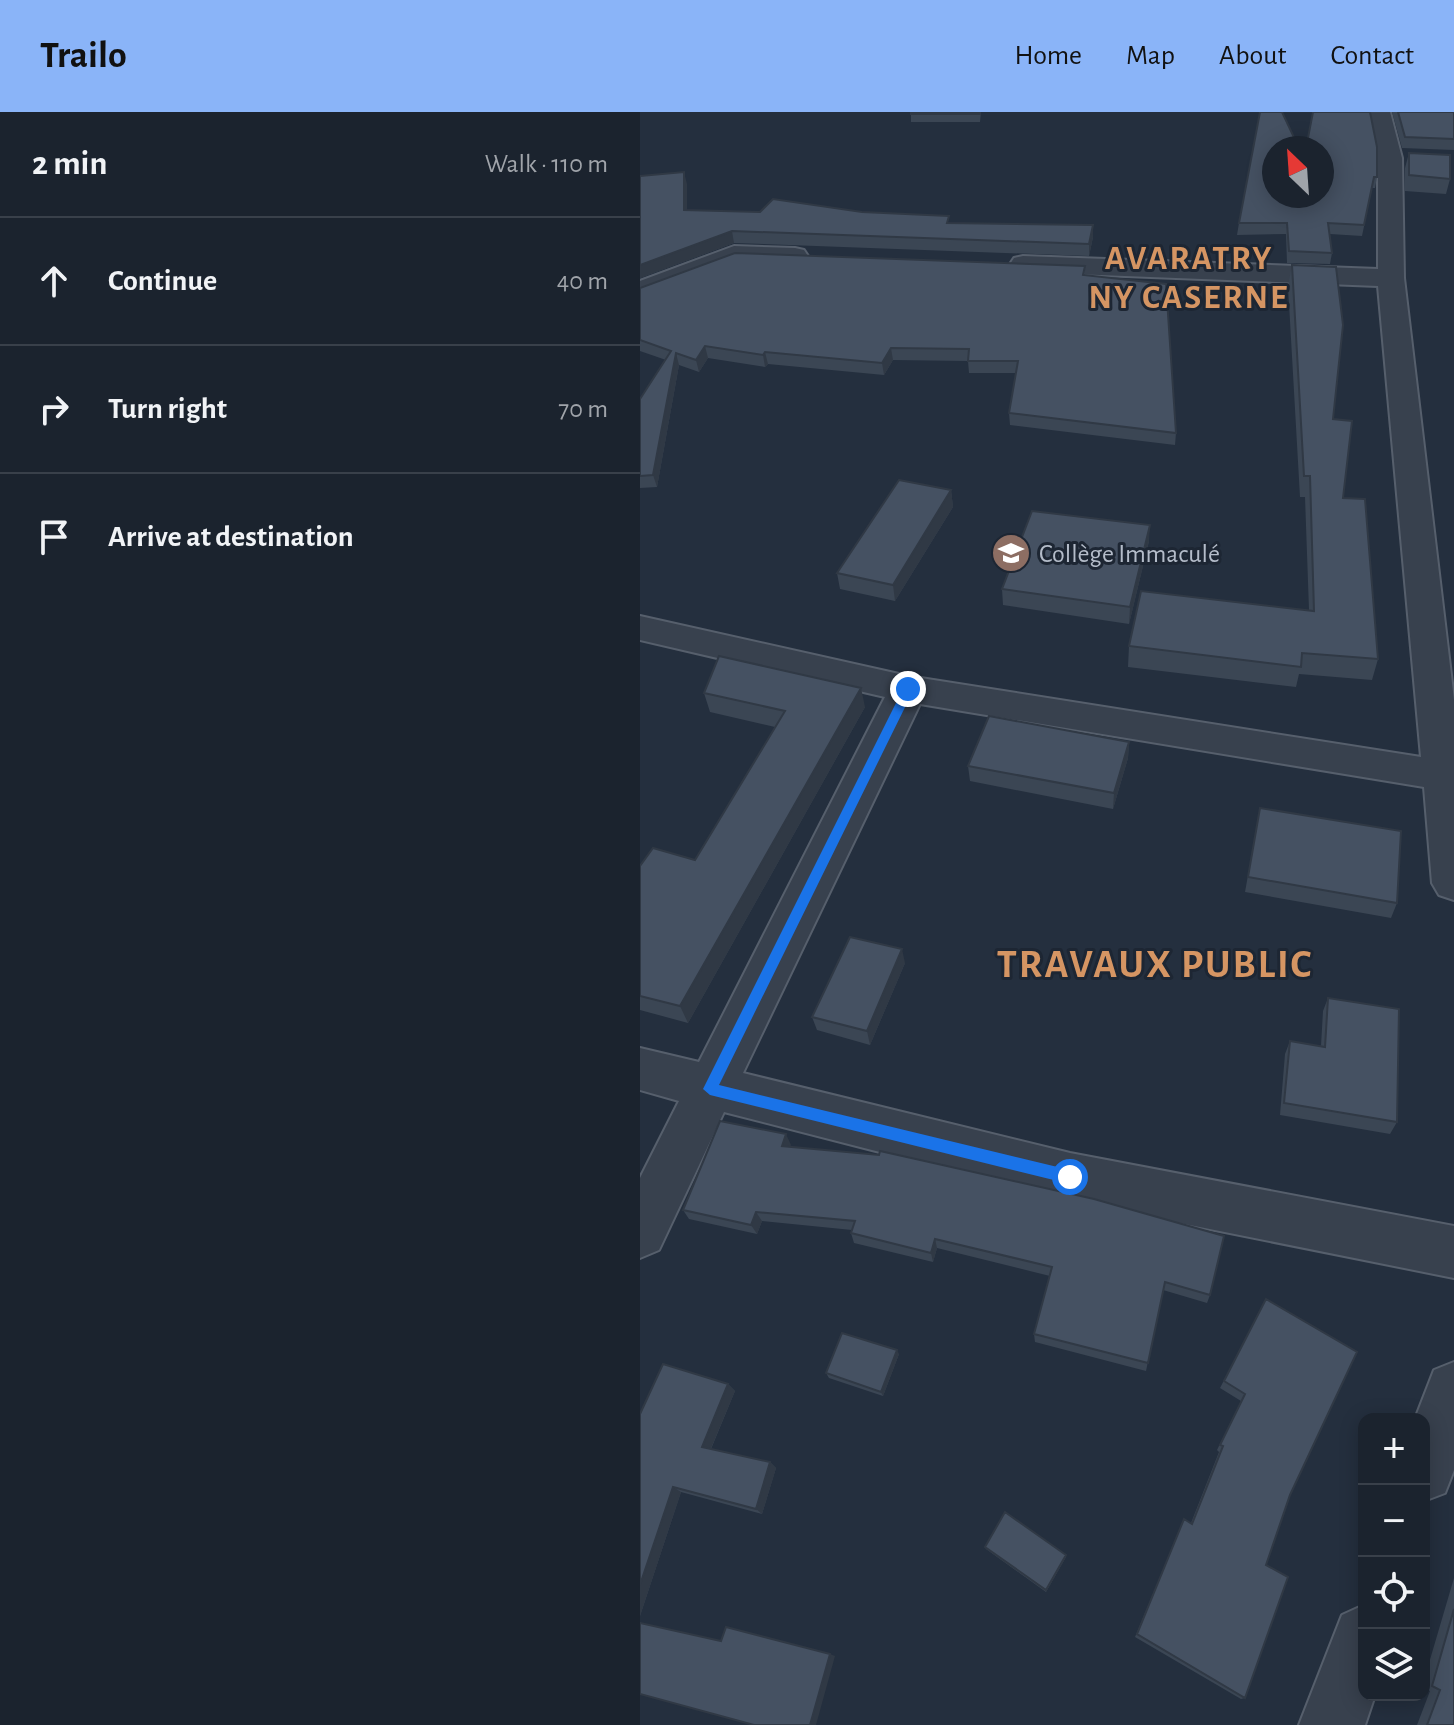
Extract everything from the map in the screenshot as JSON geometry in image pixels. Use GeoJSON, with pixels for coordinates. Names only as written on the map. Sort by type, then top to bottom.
{"type":"FeatureCollection","features":[{"type":"Feature","properties":{"kind":"street"},"geometry":{"type":"LineString","coordinates":[[1379,112],[1402,159],[1391,278],[1447,776],[1454,883]]}},
{"type":"Feature","properties":{"kind":"street"},"geometry":{"type":"LineString","coordinates":[[640,290],[734,254],[828,257]]}},
{"type":"Feature","properties":{"kind":"street"},"geometry":{"type":"LineString","coordinates":[[1000,263],[1391,278]]}},
{"type":"Feature","properties":{"kind":"street"},"geometry":{"type":"LineString","coordinates":[[640,628],[908,689],[1447,776]]}},
{"type":"Feature","properties":{"kind":"street"},"geometry":{"type":"LineString","coordinates":[[640,1232],[908,689]]}},
{"type":"Feature","properties":{"kind":"street"},"geometry":{"type":"LineString","coordinates":[[640,1069],[1070,1177],[1454,1252]]}},
{"type":"Feature","properties":{"kind":"street"},"geometry":{"type":"LineString","coordinates":[[1430,1456],[1454,1390]]}},
{"type":"Feature","properties":{"kind":"street"},"geometry":{"type":"LineString","coordinates":[[1332,1725],[1358,1654]]}},
{"type":"Feature","properties":{"kind":"building"},"geometry":{"type":"Polygon","coordinates":[[[980,112],[980,114],[911,114],[980,112]]]}},
{"type":"Feature","properties":{"kind":"building"},"geometry":{"type":"Polygon","coordinates":[[[1260,112],[1282,112],[1293,136],[1262,136],[1262,208],[1334,208],[1334,136],[1308,136],[1313,112],[1370,112],[1377,147],[1377,177],[1374,177],[1364,225],[1328,223],[1332,253],[1289,251],[1287,223],[1239,223],[1260,112]]]}},
{"type":"Feature","properties":{"kind":"building"},"geometry":{"type":"Polygon","coordinates":[[[1398,112],[1454,112],[1454,139],[1405,137],[1398,112]]]}},
{"type":"Feature","properties":{"kind":"building"},"geometry":{"type":"Polygon","coordinates":[[[1409,153],[1450,155],[1450,179],[1409,175],[1409,153]]]}},
{"type":"Feature","properties":{"kind":"building"},"geometry":{"type":"Polygon","coordinates":[[[684,172],[684,210],[760,212],[773,199],[862,212],[949,216],[947,223],[1093,225],[1089,244],[732,231],[640,265],[640,176],[684,172]]]}},
{"type":"Feature","properties":{"kind":"building"},"geometry":{"type":"Polygon","coordinates":[[[735,253],[1085,266],[1083,275],[1166,284],[1176,433],[1009,413],[1018,361],[968,361],[969,349],[891,348],[882,363],[765,352],[763,355],[705,346],[696,360],[676,353],[653,475],[640,476],[640,399],[671,351],[640,340],[640,288],[735,253]]]}},
{"type":"Feature","properties":{"kind":"building"},"geometry":{"type":"Polygon","coordinates":[[[1292,265],[1336,267],[1343,325],[1333,419],[1352,421],[1343,498],[1365,499],[1378,659],[1302,653],[1301,667],[1129,646],[1141,591],[1314,611],[1310,476],[1304,476],[1292,265]]]}},
{"type":"Feature","properties":{"kind":"building"},"geometry":{"type":"Polygon","coordinates":[[[899,480],[951,490],[893,585],[837,573],[899,480]]]}},
{"type":"Feature","properties":{"kind":"building"},"geometry":{"type":"Polygon","coordinates":[[[1032,511],[1150,525],[1130,607],[1002,589],[1032,511]]]}},
{"type":"Feature","properties":{"kind":"building"},"geometry":{"type":"Polygon","coordinates":[[[719,656],[861,688],[680,1006],[640,996],[640,866],[653,848],[695,860],[785,711],[704,693],[719,656]]]}},
{"type":"Feature","properties":{"kind":"building"},"geometry":{"type":"Polygon","coordinates":[[[989,716],[1129,742],[1114,793],[968,766],[989,716]]]}},
{"type":"Feature","properties":{"kind":"building"},"geometry":{"type":"Polygon","coordinates":[[[1260,808],[1401,831],[1397,903],[1248,877],[1260,808]]]}},
{"type":"Feature","properties":{"kind":"building"},"geometry":{"type":"Polygon","coordinates":[[[850,937],[902,949],[867,1031],[812,1017],[850,937]]]}},
{"type":"Feature","properties":{"kind":"building"},"geometry":{"type":"Polygon","coordinates":[[[1328,998],[1399,1009],[1397,1122],[1284,1103],[1290,1041],[1325,1047],[1328,998]]]}},
{"type":"Feature","properties":{"kind":"building"},"geometry":{"type":"Polygon","coordinates":[[[720,1121],[786,1134],[782,1146],[879,1155],[880,1151],[1094,1199],[1224,1236],[1210,1295],[1165,1282],[1148,1363],[1034,1334],[1052,1267],[935,1239],[931,1253],[851,1233],[855,1221],[756,1212],[751,1225],[683,1210],[720,1121]]]}},
{"type":"Feature","properties":{"kind":"building"},"geometry":{"type":"Polygon","coordinates":[[[1266,1299],[1357,1352],[1290,1495],[1266,1565],[1288,1577],[1245,1698],[1137,1634],[1184,1519],[1192,1524],[1223,1446],[1220,1445],[1245,1394],[1224,1381],[1266,1299]]]}},
{"type":"Feature","properties":{"kind":"building"},"geometry":{"type":"Polygon","coordinates":[[[842,1333],[897,1350],[881,1392],[826,1373],[842,1333]]]}},
{"type":"Feature","properties":{"kind":"building"},"geometry":{"type":"Polygon","coordinates":[[[663,1364],[728,1384],[702,1447],[770,1462],[756,1509],[673,1487],[640,1585],[640,1414],[663,1364]]]}},
{"type":"Feature","properties":{"kind":"building"},"geometry":{"type":"Polygon","coordinates":[[[1005,1512],[1066,1555],[1046,1590],[985,1547],[1005,1512]]]}},
{"type":"Feature","properties":{"kind":"building"},"geometry":{"type":"Polygon","coordinates":[[[1454,1609],[1454,1725],[1427,1725],[1440,1690],[1432,1686],[1454,1609]]]}},
{"type":"Feature","properties":{"kind":"building"},"geometry":{"type":"Polygon","coordinates":[[[640,1623],[721,1641],[726,1627],[830,1654],[810,1725],[754,1725],[640,1694],[640,1623]]]}},
{"type":"Feature","properties":{"kind":"place","name":"Collège Immaculé"},"geometry":{"type":"Point","coordinates":[1011,553]}},
{"type":"Feature","properties":{"kind":"district","name":"AVARATRY NY CASERNE"},"geometry":{"type":"Point","coordinates":[1189,276]}},
{"type":"Feature","properties":{"kind":"district","name":"TRAVAUX PUBLIC"},"geometry":{"type":"Point","coordinates":[1155,963]}},
{"type":"Feature","properties":{"kind":"route"},"geometry":{"type":"LineString","coordinates":[[908,689],[710,1089],[1070,1177]]}}]}
